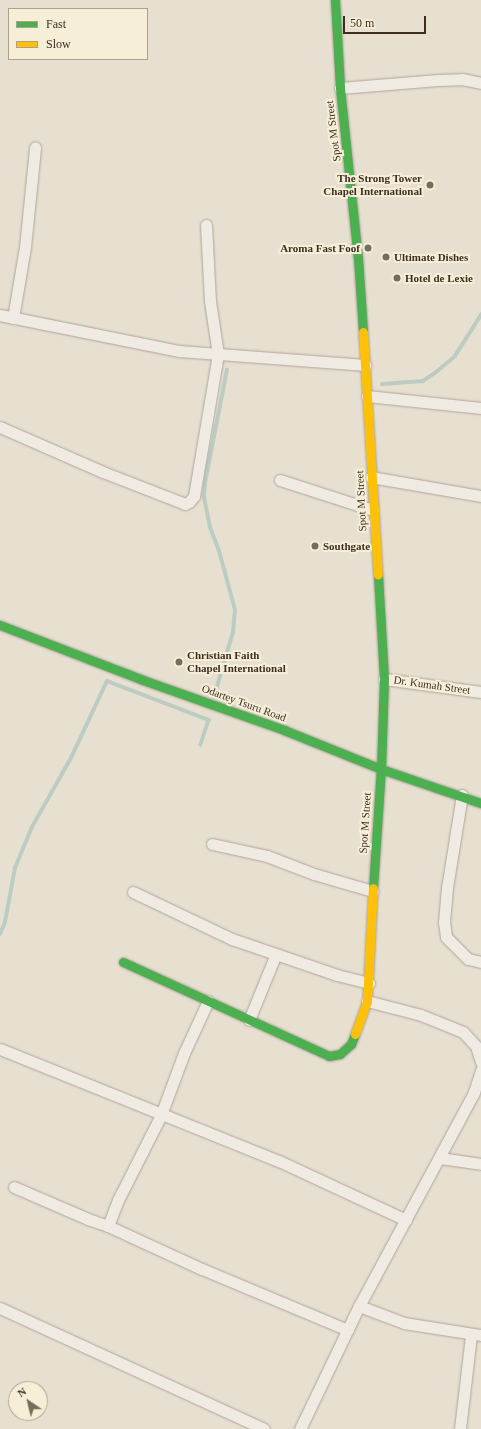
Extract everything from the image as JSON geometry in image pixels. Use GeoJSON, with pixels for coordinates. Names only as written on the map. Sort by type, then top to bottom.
{"type":"FeatureCollection","features":[{"type":"Feature","properties":{"kind":"street","name":"Spot M Street"},"geometry":{"type":"LineString","coordinates":[[123,962],[329,1056],[340,1054],[351,1044],[367,1001],[370,983],[373,891],[381,769],[384,679],[358,258],[340,88],[335,0]]}},
{"type":"Feature","properties":{"kind":"street"},"geometry":{"type":"LineString","coordinates":[[340,88],[462,79],[481,83]]}},
{"type":"Feature","properties":{"kind":"street"},"geometry":{"type":"LineString","coordinates":[[13,318],[25,247],[35,148]]}},
{"type":"Feature","properties":{"kind":"street"},"geometry":{"type":"LineString","coordinates":[[0,427],[103,472],[185,504],[194,496],[218,354],[210,301],[206,225]]}},
{"type":"Feature","properties":{"kind":"street"},"geometry":{"type":"LineString","coordinates":[[0,315],[178,351],[365,364]]}},
{"type":"Feature","properties":{"kind":"street"},"geometry":{"type":"LineString","coordinates":[[367,396],[481,408]]}},
{"type":"Feature","properties":{"kind":"street"},"geometry":{"type":"LineString","coordinates":[[371,477],[481,496]]}},
{"type":"Feature","properties":{"kind":"street"},"geometry":{"type":"LineString","coordinates":[[280,480],[373,510]]}},
{"type":"Feature","properties":{"kind":"street","name":"Odartey Tsuru Road"},"geometry":{"type":"LineString","coordinates":[[0,625],[143,680],[284,730],[381,769],[462,795],[481,803]]}},
{"type":"Feature","properties":{"kind":"street","name":"Dr. Kumah Street"},"geometry":{"type":"LineString","coordinates":[[384,679],[481,692]]}},
{"type":"Feature","properties":{"kind":"street"},"geometry":{"type":"LineString","coordinates":[[462,795],[447,888],[444,922],[446,937],[468,958],[481,962]]}},
{"type":"Feature","properties":{"kind":"street"},"geometry":{"type":"LineString","coordinates":[[212,844],[268,856],[314,874],[373,891]]}},
{"type":"Feature","properties":{"kind":"street"},"geometry":{"type":"LineString","coordinates":[[133,892],[232,939],[337,975],[370,983]]}},
{"type":"Feature","properties":{"kind":"street"},"geometry":{"type":"LineString","coordinates":[[249,1020],[276,954]]}},
{"type":"Feature","properties":{"kind":"street"},"geometry":{"type":"LineString","coordinates":[[108,1226],[118,1200],[161,1115],[184,1053],[208,1001]]}},
{"type":"Feature","properties":{"kind":"street"},"geometry":{"type":"LineString","coordinates":[[367,1001],[421,1015],[463,1032],[476,1046],[481,1062]]}},
{"type":"Feature","properties":{"kind":"street"},"geometry":{"type":"LineString","coordinates":[[0,1049],[161,1115],[279,1161],[406,1220]]}},
{"type":"Feature","properties":{"kind":"street"},"geometry":{"type":"LineString","coordinates":[[300,1429],[359,1306],[440,1158],[474,1092],[481,1070]]}},
{"type":"Feature","properties":{"kind":"street"},"geometry":{"type":"LineString","coordinates":[[440,1158],[481,1164]]}},
{"type":"Feature","properties":{"kind":"street"},"geometry":{"type":"LineString","coordinates":[[14,1187],[108,1226],[202,1269],[348,1330]]}},
{"type":"Feature","properties":{"kind":"street"},"geometry":{"type":"LineString","coordinates":[[359,1306],[404,1323],[476,1335],[460,1429]]}},
{"type":"Feature","properties":{"kind":"street"},"geometry":{"type":"LineString","coordinates":[[0,1308],[264,1429]]}},
{"type":"Feature","properties":{"kind":"waterway"},"geometry":{"type":"LineString","coordinates":[[382,384],[423,381],[435,373],[455,356],[481,315]]}},
{"type":"Feature","properties":{"kind":"waterway"},"geometry":{"type":"LineString","coordinates":[[214,697],[233,632],[235,610],[219,551],[210,528],[204,498],[205,483],[227,370]]}},
{"type":"Feature","properties":{"kind":"waterway"},"geometry":{"type":"LineString","coordinates":[[0,934],[5,922],[15,868],[32,827],[71,758],[107,681],[209,720],[201,745]]}},
{"type":"Feature","properties":{"kind":"traffic: fast"},"geometry":{"type":"LineString","coordinates":[[335,0],[340,88],[358,258],[363,332]]}},
{"type":"Feature","properties":{"kind":"traffic: fast"},"geometry":{"type":"LineString","coordinates":[[373,888],[381,769],[384,679],[378,575]]}},
{"type":"Feature","properties":{"kind":"traffic: fast"},"geometry":{"type":"LineString","coordinates":[[0,625],[143,680],[284,730],[381,769],[481,803]]}},
{"type":"Feature","properties":{"kind":"traffic: fast"},"geometry":{"type":"LineString","coordinates":[[123,962],[329,1056],[340,1054],[351,1044],[355,1034]]}},
{"type":"Feature","properties":{"kind":"traffic: slow"},"geometry":{"type":"LineString","coordinates":[[363,332],[378,575]]}},
{"type":"Feature","properties":{"kind":"traffic: slow"},"geometry":{"type":"LineString","coordinates":[[355,1034],[367,1001],[373,888]]}},
{"type":"Feature","properties":{"kind":"place","name":"The Strong Tower Chapel International"},"geometry":{"type":"Point","coordinates":[430,185]}},
{"type":"Feature","properties":{"kind":"place","name":"Aroma Fast Foof"},"geometry":{"type":"Point","coordinates":[368,248]}},
{"type":"Feature","properties":{"kind":"place","name":"Ultimate Dishes"},"geometry":{"type":"Point","coordinates":[386,257]}},
{"type":"Feature","properties":{"kind":"place","name":"Hotel de Lexie"},"geometry":{"type":"Point","coordinates":[397,278]}},
{"type":"Feature","properties":{"kind":"place","name":"Southgate"},"geometry":{"type":"Point","coordinates":[315,546]}},
{"type":"Feature","properties":{"kind":"place","name":"Christian Faith Chapel International"},"geometry":{"type":"Point","coordinates":[179,662]}}]}
